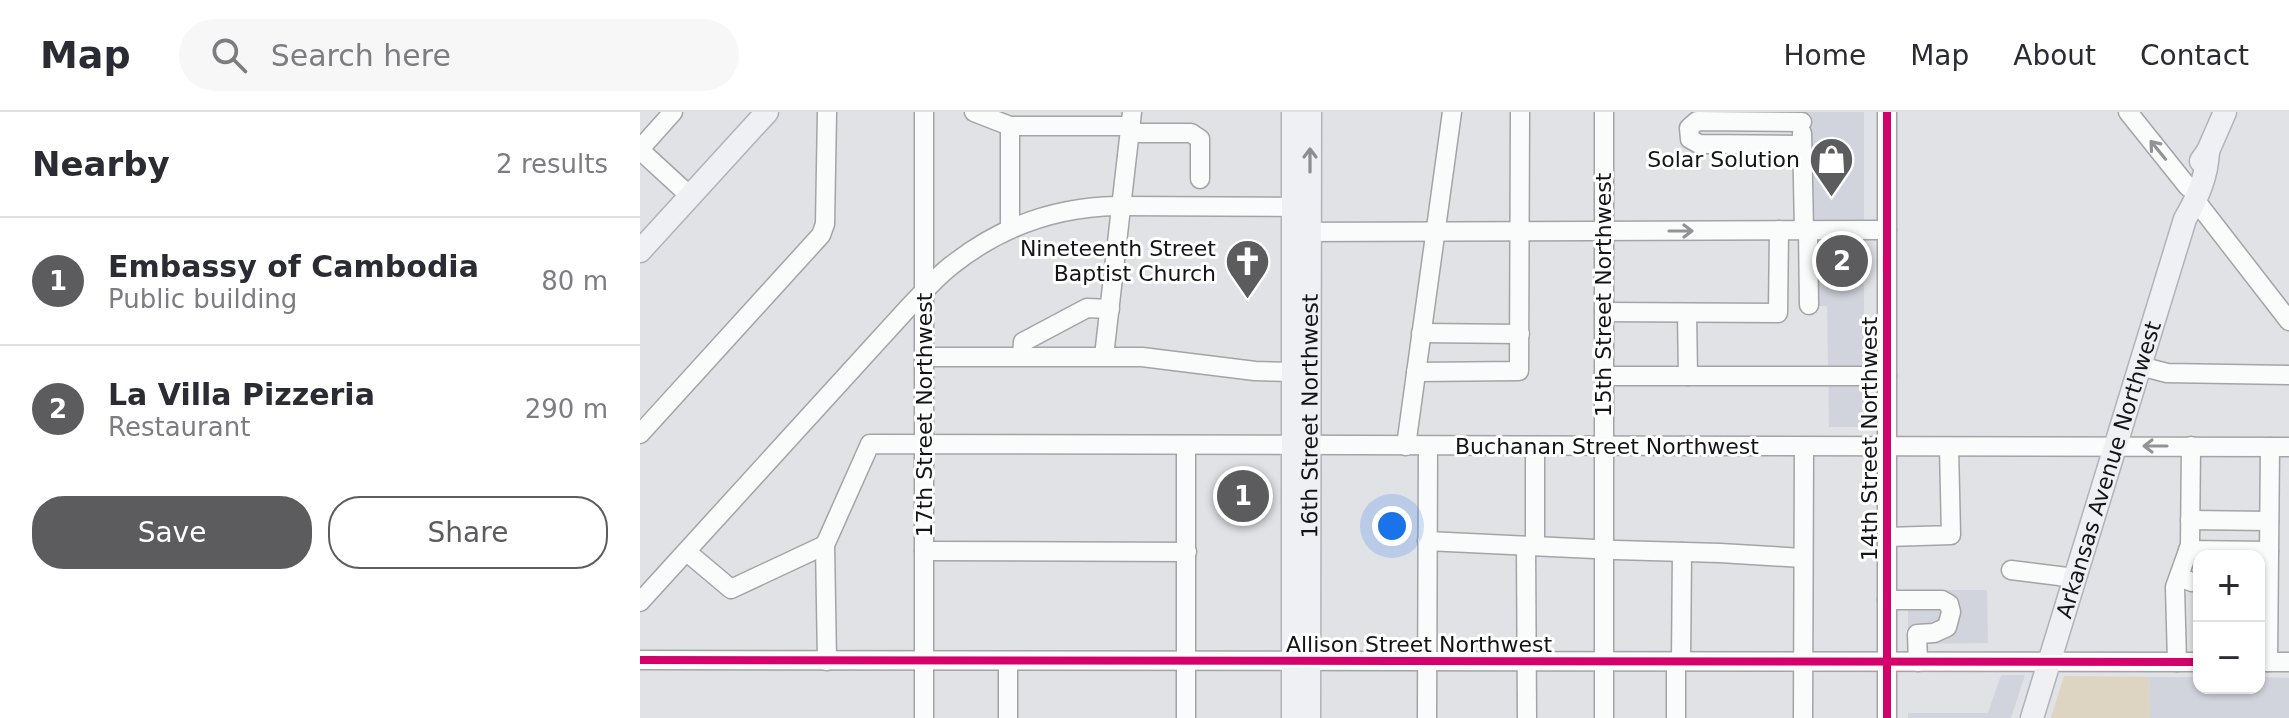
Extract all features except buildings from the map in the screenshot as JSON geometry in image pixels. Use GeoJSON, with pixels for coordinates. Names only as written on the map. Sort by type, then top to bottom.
{"type":"FeatureCollection","features":[{"type":"Feature","properties":{"kind":"main road"},"geometry":{"type":"LineString","coordinates":[[640,251],[767,112]]}},
{"type":"Feature","properties":{"kind":"main road","name":"16th Street Northwest"},"geometry":{"type":"LineString","coordinates":[[1293,112],[1302,207]]}},
{"type":"Feature","properties":{"kind":"main road","name":"16th Street Northwest"},"geometry":{"type":"LineString","coordinates":[[1293,718],[1301,662],[1302,207],[1310,112]]}},
{"type":"Feature","properties":{"kind":"main road","name":"Arkansas Avenue Northwest"},"geometry":{"type":"LineString","coordinates":[[2032,718],[2190,202],[2207,169],[2208,151],[2225,112]]}},
{"type":"Feature","properties":{"kind":"main road","name":"16th Street Northwest"},"geometry":{"type":"LineString","coordinates":[[1302,232],[1294,372],[1302,446]]}},
{"type":"Feature","properties":{"kind":"main road","name":"16th Street Northwest"},"geometry":{"type":"LineString","coordinates":[[1301,662],[1309,718]]}},
{"type":"Feature","properties":{"kind":"street"},"geometry":{"type":"LineString","coordinates":[[673,112],[640,150],[690,196]]}},
{"type":"Feature","properties":{"kind":"street"},"geometry":{"type":"LineString","coordinates":[[640,434],[821,235],[825,224],[827,112]]}},
{"type":"Feature","properties":{"kind":"street","name":"17th Street Northwest"},"geometry":{"type":"LineString","coordinates":[[924,112],[924,718]]}},
{"type":"Feature","properties":{"kind":"street"},"geometry":{"type":"LineString","coordinates":[[974,112],[1010,126],[1131,124],[1191,133],[1200,139],[1200,179]]}},
{"type":"Feature","properties":{"kind":"street"},"geometry":{"type":"LineString","coordinates":[[1406,446],[1452,112]]}},
{"type":"Feature","properties":{"kind":"street"},"geometry":{"type":"LineString","coordinates":[[1416,372],[1519,371],[1520,112]]}},
{"type":"Feature","properties":{"kind":"street","name":"15th Street Northwest"},"geometry":{"type":"LineString","coordinates":[[1604,112],[1604,718]]}},
{"type":"Feature","properties":{"kind":"street","name":"14th Street Northwest"},"geometry":{"type":"LineString","coordinates":[[1887,112],[1887,718]]}},
{"type":"Feature","properties":{"kind":"street"},"geometry":{"type":"LineString","coordinates":[[2128,112],[2190,202],[2289,321]]}},
{"type":"Feature","properties":{"kind":"street"},"geometry":{"type":"LineString","coordinates":[[1802,145],[1699,144],[1690,139],[1689,128],[1697,121],[1802,117],[1809,305]]}},
{"type":"Feature","properties":{"kind":"street"},"geometry":{"type":"LineString","coordinates":[[1104,356],[1131,124]]}},
{"type":"Feature","properties":{"kind":"street"},"geometry":{"type":"LineString","coordinates":[[1010,126],[1010,229]]}},
{"type":"Feature","properties":{"kind":"street"},"geometry":{"type":"LineString","coordinates":[[640,602],[924,293],[950,266],[978,246],[1037,218],[1067,211],[1122,206],[1302,207]]}},
{"type":"Feature","properties":{"kind":"street"},"geometry":{"type":"LineString","coordinates":[[1604,312],[1778,313],[1779,230]]}},
{"type":"Feature","properties":{"kind":"street"},"geometry":{"type":"LineString","coordinates":[[1302,232],[1887,230]]}},
{"type":"Feature","properties":{"kind":"street"},"geometry":{"type":"LineString","coordinates":[[1022,356],[1023,342],[1087,308],[1110,309]]}},
{"type":"Feature","properties":{"kind":"street"},"geometry":{"type":"LineString","coordinates":[[1687,313],[1688,376]]}},
{"type":"Feature","properties":{"kind":"street"},"geometry":{"type":"LineString","coordinates":[[1421,333],[1520,334]]}},
{"type":"Feature","properties":{"kind":"street"},"geometry":{"type":"LineString","coordinates":[[924,357],[1142,357],[1255,371],[1294,372]]}},
{"type":"Feature","properties":{"kind":"street"},"geometry":{"type":"LineString","coordinates":[[2140,366],[2167,373],[2289,375]]}},
{"type":"Feature","properties":{"kind":"street"},"geometry":{"type":"LineString","coordinates":[[1604,376],[1887,376]]}},
{"type":"Feature","properties":{"kind":"street","name":"Buchanan Street Northwest"},"geometry":{"type":"LineString","coordinates":[[825,545],[870,444],[2280,447]]}},
{"type":"Feature","properties":{"kind":"street"},"geometry":{"type":"LineString","coordinates":[[1186,446],[1186,718]]}},
{"type":"Feature","properties":{"kind":"street"},"geometry":{"type":"LineString","coordinates":[[1427,718],[1428,446]]}},
{"type":"Feature","properties":{"kind":"street"},"geometry":{"type":"LineString","coordinates":[[1527,718],[1535,446]]}},
{"type":"Feature","properties":{"kind":"street"},"geometry":{"type":"LineString","coordinates":[[2177,662],[2175,587],[2188,550],[2191,446]]}},
{"type":"Feature","properties":{"kind":"street"},"geometry":{"type":"LineString","coordinates":[[1803,718],[1804,447]]}},
{"type":"Feature","properties":{"kind":"street"},"geometry":{"type":"LineString","coordinates":[[1887,537],[1951,535],[1949,447]]}},
{"type":"Feature","properties":{"kind":"street"},"geometry":{"type":"LineString","coordinates":[[2265,640],[2269,521],[2280,447]]}},
{"type":"Feature","properties":{"kind":"street"},"geometry":{"type":"LineString","coordinates":[[2190,520],[2269,521]]}},
{"type":"Feature","properties":{"kind":"street"},"geometry":{"type":"LineString","coordinates":[[1427,541],[1803,558]]}},
{"type":"Feature","properties":{"kind":"street"},"geometry":{"type":"LineString","coordinates":[[687,552],[731,589],[825,545],[827,661]]}},
{"type":"Feature","properties":{"kind":"street"},"geometry":{"type":"LineString","coordinates":[[2188,550],[2193,550]]}},
{"type":"Feature","properties":{"kind":"street"},"geometry":{"type":"LineString","coordinates":[[924,551],[1187,552]]}},
{"type":"Feature","properties":{"kind":"street"},"geometry":{"type":"LineString","coordinates":[[2265,551],[2269,551]]}},
{"type":"Feature","properties":{"kind":"street"},"geometry":{"type":"LineString","coordinates":[[1676,718],[1682,552]]}},
{"type":"Feature","properties":{"kind":"street"},"geometry":{"type":"LineString","coordinates":[[2011,570],[2075,578]]}},
{"type":"Feature","properties":{"kind":"street"},"geometry":{"type":"LineString","coordinates":[[2179,577],[2193,582]]}},
{"type":"Feature","properties":{"kind":"street"},"geometry":{"type":"LineString","coordinates":[[1887,600],[1942,600],[1951,607],[1947,627],[1934,633],[1887,633]]}},
{"type":"Feature","properties":{"kind":"street"},"geometry":{"type":"LineString","coordinates":[[1912,600],[1918,662]]}},
{"type":"Feature","properties":{"kind":"street","name":"Allison Street Northwest"},"geometry":{"type":"LineString","coordinates":[[640,660],[2193,662]]}},
{"type":"Feature","properties":{"kind":"street"},"geometry":{"type":"LineString","coordinates":[[1008,661],[1008,718]]}},
{"type":"Feature","properties":{"kind":"street"},"geometry":{"type":"LineString","coordinates":[[2265,662],[2289,662]]}},
{"type":"Feature","properties":{"kind":"shaded area"},"geometry":{"type":"Polygon","coordinates":[[[1806,112],[1864,112],[1864,427],[1829,427],[1827,306],[1814,306],[1813,208],[1806,208],[1806,112]]]}},
{"type":"Feature","properties":{"kind":"shaded area"},"geometry":{"type":"Polygon","coordinates":[[[1908,590],[1987,590],[1988,643],[1908,644],[1908,590]]]}},
{"type":"Feature","properties":{"kind":"shaded area"},"geometry":{"type":"Polygon","coordinates":[[[2001,675],[2025,675],[2011,718],[1908,718],[1908,713],[1988,713],[2001,675]]]}},
{"type":"Feature","properties":{"kind":"shaded area"},"geometry":{"type":"Polygon","coordinates":[[[2064,676],[2149,677],[2150,718],[2051,718],[2064,676]]]}},
{"type":"Feature","properties":{"kind":"shaded area"},"geometry":{"type":"Polygon","coordinates":[[[2149,677],[2193,677],[2193,694],[2265,694],[2265,677],[2289,678],[2289,718],[2150,718],[2149,677]]]}},
{"type":"Feature","properties":{"kind":"cycle path"},"geometry":{"type":"LineString","coordinates":[[1887,112],[1887,718]]}},
{"type":"Feature","properties":{"kind":"cycle path"},"geometry":{"type":"LineString","coordinates":[[640,660],[2193,662]]}},
{"type":"Feature","properties":{"kind":"place","name":"Solar Solution"},"geometry":{"type":"Point","coordinates":[1831,198]}},
{"type":"Feature","properties":{"kind":"place","name":"La Villa Pizzeria"},"geometry":{"type":"Point","coordinates":[1842,261]}},
{"type":"Feature","properties":{"kind":"place","name":"Nineteenth Street Baptist Church"},"geometry":{"type":"Point","coordinates":[1247,300]}},
{"type":"Feature","properties":{"kind":"place","name":"Embassy of Cambodia"},"geometry":{"type":"Point","coordinates":[1243,496]}}]}
